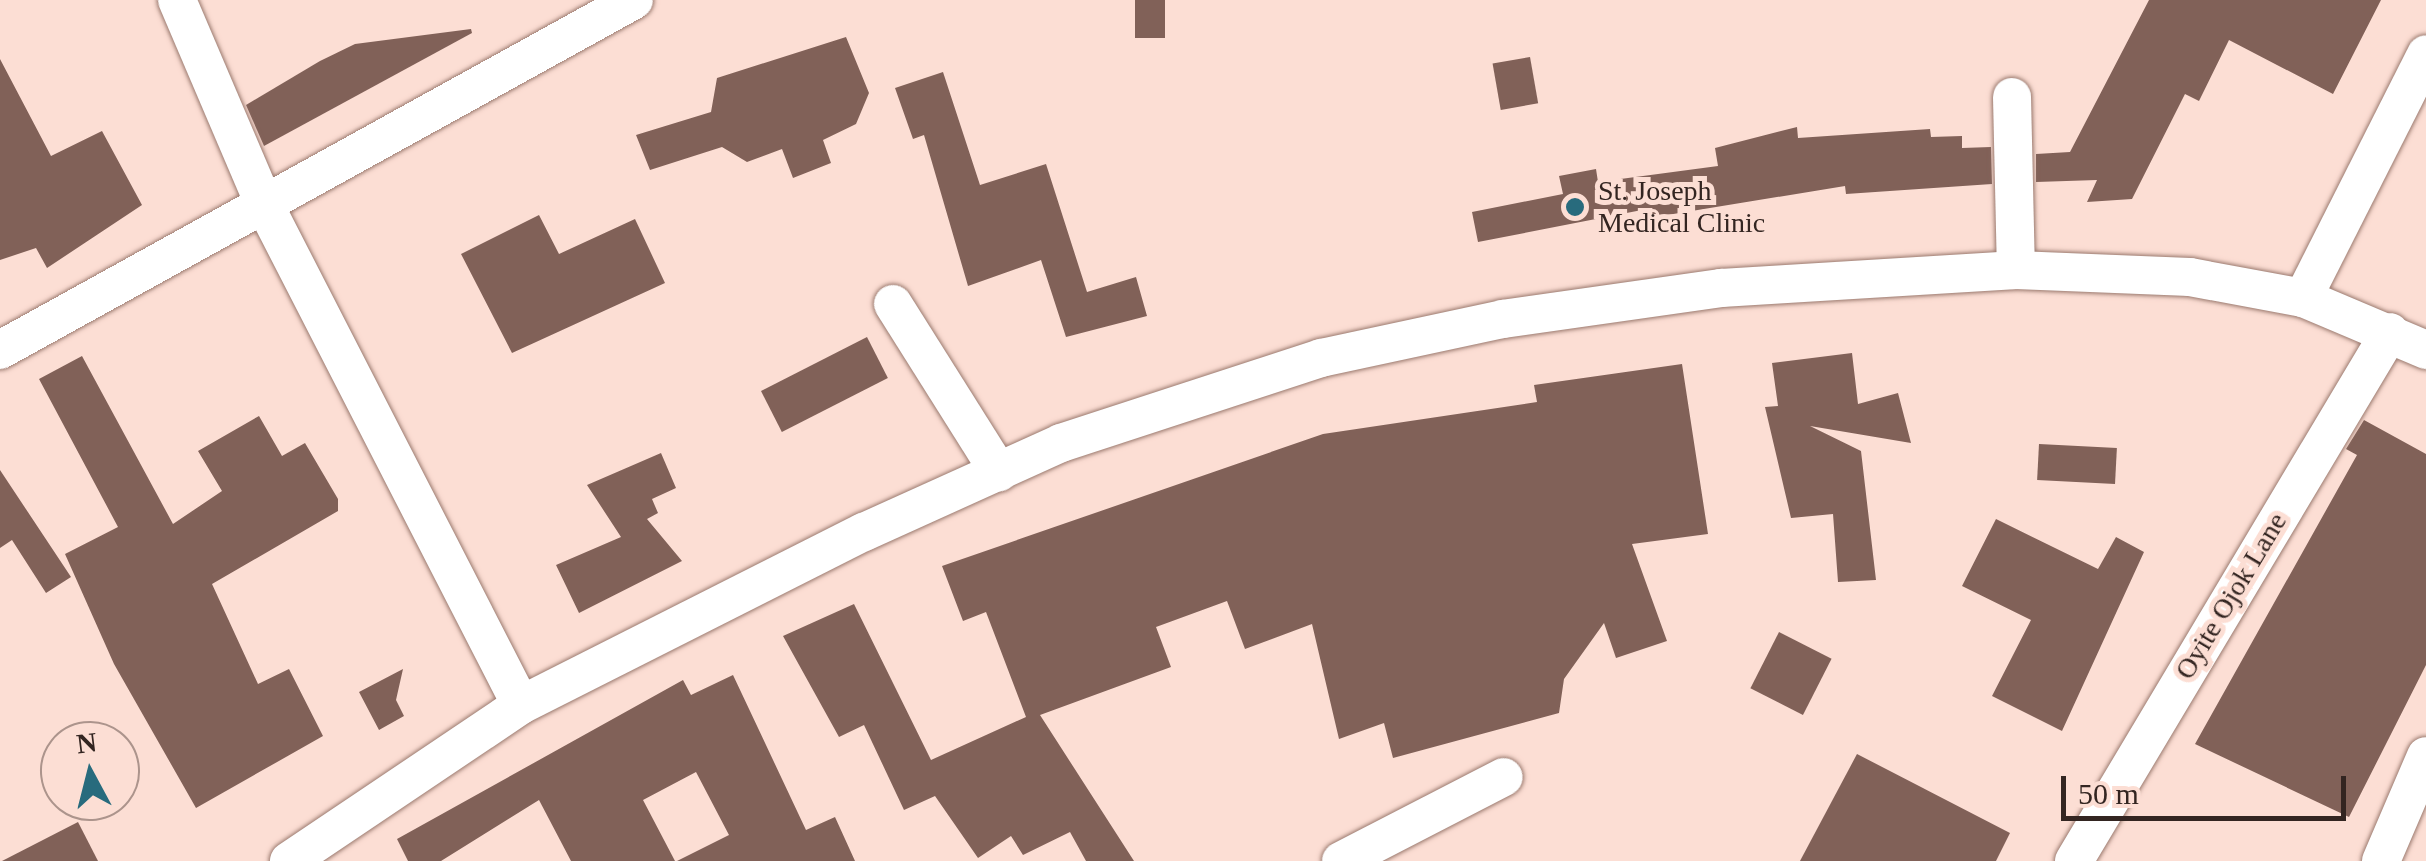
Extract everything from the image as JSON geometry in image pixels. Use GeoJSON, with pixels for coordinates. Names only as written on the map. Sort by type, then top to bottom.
{"type":"FeatureCollection","features":[{"type":"Feature","properties":{"kind":"street"},"geometry":{"type":"LineString","coordinates":[[176,0],[264,202],[520,706]]}},
{"type":"Feature","properties":{"kind":"street"},"geometry":{"type":"LineString","coordinates":[[0,350],[634,0]]}},
{"type":"Feature","properties":{"kind":"street"},"geometry":{"type":"LineString","coordinates":[[2303,298],[2426,54]]}},
{"type":"Feature","properties":{"kind":"street"},"geometry":{"type":"LineString","coordinates":[[2012,97],[2016,270]]}},
{"type":"Feature","properties":{"kind":"street"},"geometry":{"type":"LineString","coordinates":[[289,861],[520,706],[999,472],[1206,391],[1503,319],[1721,288],[2016,270],[2190,277],[2303,298],[2426,350]]}},
{"type":"Feature","properties":{"kind":"street"},"geometry":{"type":"LineString","coordinates":[[893,304],[999,472]]}},
{"type":"Feature","properties":{"kind":"street","name":"Oyite Ojok Lane"},"geometry":{"type":"LineString","coordinates":[[2074,861],[2390,332]]}},
{"type":"Feature","properties":{"kind":"street"},"geometry":{"type":"LineString","coordinates":[[2381,861],[2426,756]]}},
{"type":"Feature","properties":{"kind":"street"},"geometry":{"type":"LineString","coordinates":[[1341,861],[1504,777]]}},
{"type":"Feature","properties":{"kind":"building"},"geometry":{"type":"Polygon","coordinates":[[[1135,0],[1165,0],[1165,38],[1135,38],[1135,0]]]}},
{"type":"Feature","properties":{"kind":"building"},"geometry":{"type":"Polygon","coordinates":[[[2149,0],[2381,0],[2333,94],[2229,40],[2199,101],[2185,94],[2132,199],[2087,202],[2097,180],[2036,182],[2036,154],[2070,152],[2149,0]]]}},
{"type":"Feature","properties":{"kind":"building"},"geometry":{"type":"Polygon","coordinates":[[[471,29],[472,33],[264,146],[246,105],[320,61],[355,44],[471,29]]]}},
{"type":"Feature","properties":{"kind":"building"},"geometry":{"type":"Polygon","coordinates":[[[846,37],[869,93],[856,124],[823,140],[831,163],[793,178],[782,149],[747,162],[722,147],[650,170],[636,135],[711,112],[717,78],[846,37]]]}},
{"type":"Feature","properties":{"kind":"building"},"geometry":{"type":"Polygon","coordinates":[[[1530,57],[1538,103],[1501,110],[1493,64],[1530,57]]]}},
{"type":"Feature","properties":{"kind":"building"},"geometry":{"type":"Polygon","coordinates":[[[0,59],[51,156],[102,131],[142,205],[47,268],[36,248],[0,260],[0,59]]]}},
{"type":"Feature","properties":{"kind":"building"},"geometry":{"type":"Polygon","coordinates":[[[943,72],[980,185],[1046,164],[1087,292],[1136,277],[1147,316],[1066,337],[1041,260],[968,286],[924,135],[913,139],[895,88],[943,72]]]}},
{"type":"Feature","properties":{"kind":"building"},"geometry":{"type":"Polygon","coordinates":[[[1797,127],[1798,138],[1930,129],[1931,137],[1962,136],[1962,148],[1991,147],[1992,184],[1846,194],[1845,186],[1649,218],[1647,209],[1478,242],[1472,212],[1563,194],[1559,176],[1596,169],[1598,182],[1718,166],[1715,148],[1797,127]]]}},
{"type":"Feature","properties":{"kind":"building"},"geometry":{"type":"Polygon","coordinates":[[[539,215],[559,254],[635,219],[665,283],[512,353],[461,254],[539,215]]]}},
{"type":"Feature","properties":{"kind":"building"},"geometry":{"type":"Polygon","coordinates":[[[867,337],[888,378],[782,432],[761,391],[867,337]]]}},
{"type":"Feature","properties":{"kind":"building"},"geometry":{"type":"Polygon","coordinates":[[[1852,353],[1858,404],[1898,393],[1911,443],[1810,426],[1861,451],[1876,580],[1838,582],[1833,514],[1791,518],[1765,407],[1778,406],[1772,363],[1852,353]]]}},
{"type":"Feature","properties":{"kind":"building"},"geometry":{"type":"Polygon","coordinates":[[[82,356],[173,524],[222,491],[198,451],[259,416],[282,456],[305,443],[338,499],[338,511],[212,584],[258,684],[289,669],[323,736],[196,808],[114,664],[65,554],[118,527],[39,379],[82,356]]]}},
{"type":"Feature","properties":{"kind":"building"},"geometry":{"type":"Polygon","coordinates":[[[1682,364],[1708,534],[1632,544],[1667,641],[1616,658],[1604,623],[1564,679],[1559,713],[1393,758],[1384,723],[1339,739],[1312,624],[1245,649],[1227,601],[1156,627],[1171,667],[1040,715],[1134,861],[1086,861],[1070,832],[1023,855],[1011,836],[978,858],[935,796],[904,810],[864,725],[839,737],[783,636],[854,604],[931,760],[1026,717],[986,612],[963,621],[942,566],[1323,434],[1537,402],[1534,385],[1682,364]]]}},
{"type":"Feature","properties":{"kind":"building"},"geometry":{"type":"Polygon","coordinates":[[[2364,420],[2426,454],[2426,665],[2349,817],[2195,744],[2357,455],[2346,449],[2364,420]]]}},
{"type":"Feature","properties":{"kind":"building"},"geometry":{"type":"Polygon","coordinates":[[[2039,444],[2117,448],[2115,484],[2037,480],[2039,444]]]}},
{"type":"Feature","properties":{"kind":"building"},"geometry":{"type":"Polygon","coordinates":[[[661,453],[676,488],[652,499],[658,513],[647,519],[682,561],[579,613],[556,565],[621,537],[587,485],[661,453]]]}},
{"type":"Feature","properties":{"kind":"building"},"geometry":{"type":"Polygon","coordinates":[[[0,470],[71,577],[46,593],[12,540],[0,548],[0,470]]]}},
{"type":"Feature","properties":{"kind":"building"},"geometry":{"type":"Polygon","coordinates":[[[1996,519],[2098,569],[2116,537],[2144,552],[2062,731],[1992,696],[2031,620],[1962,586],[1996,519]]]}},
{"type":"Feature","properties":{"kind":"building"},"geometry":{"type":"Polygon","coordinates":[[[1779,632],[1832,659],[1803,715],[1750,688],[1779,632]]]}},
{"type":"Feature","properties":{"kind":"building"},"geometry":{"type":"Polygon","coordinates":[[[403,669],[396,700],[404,716],[379,730],[359,692],[403,669]]]}},
{"type":"Feature","properties":{"kind":"building"},"geometry":{"type":"Polygon","coordinates":[[[733,675],[806,830],[835,817],[855,861],[677,861],[729,835],[696,772],[643,800],[675,861],[571,861],[539,800],[441,861],[408,861],[397,839],[683,680],[691,695],[733,675]]]}},
{"type":"Feature","properties":{"kind":"building"},"geometry":{"type":"Polygon","coordinates":[[[1857,754],[2010,833],[1996,861],[1800,861],[1857,754]]]}},
{"type":"Feature","properties":{"kind":"building"},"geometry":{"type":"Polygon","coordinates":[[[78,822],[98,861],[2,861],[78,822]]]}},
{"type":"Feature","properties":{"kind":"place","name":"St. Joseph Medical Clinic"},"geometry":{"type":"Point","coordinates":[1575,207]}}]}
